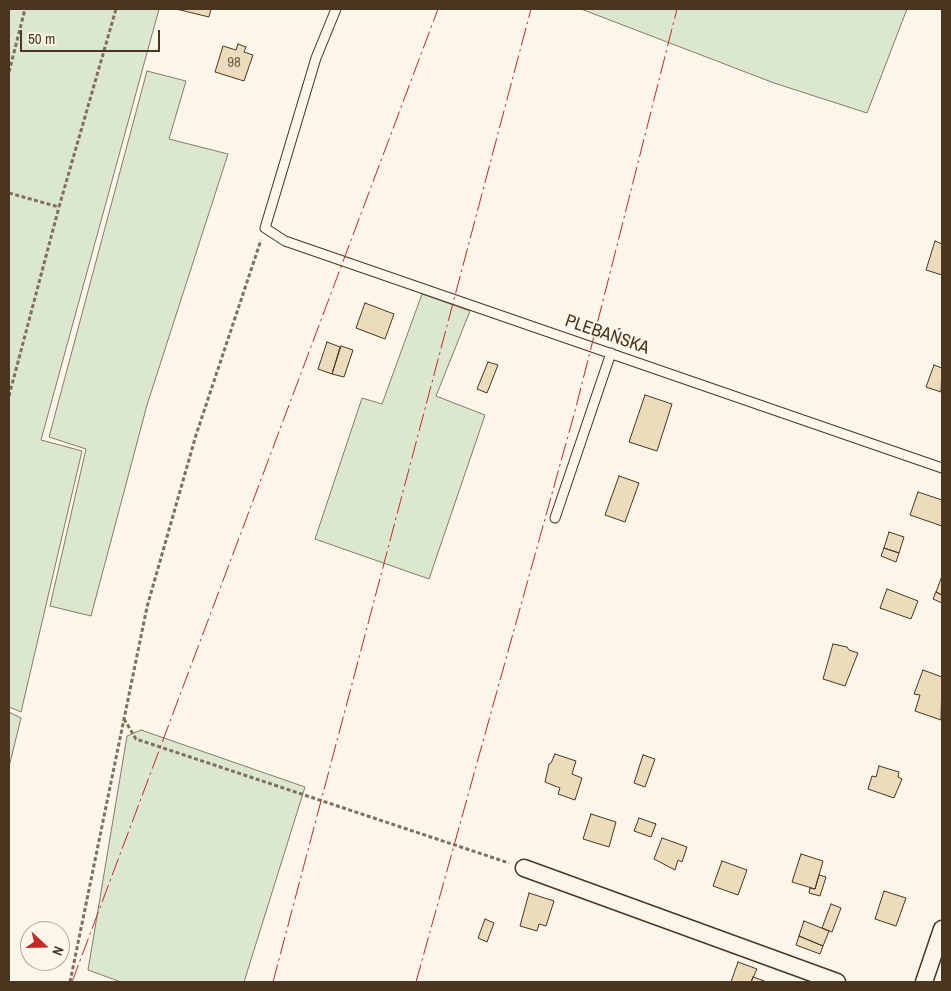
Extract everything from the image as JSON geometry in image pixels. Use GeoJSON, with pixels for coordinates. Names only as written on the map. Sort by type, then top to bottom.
{"type":"FeatureCollection","features":[{"type":"Feature","properties":{"kind":"street"},"geometry":{"type":"LineString","coordinates":[[524,868],[837,982]]}},
{"type":"Feature","properties":{"kind":"street"},"geometry":{"type":"LineString","coordinates":[[924,982],[942,928]]}},
{"type":"Feature","properties":{"kind":"lane"},"geometry":{"type":"LineString","coordinates":[[265,228],[316,58],[336,9]]}},
{"type":"Feature","properties":{"kind":"lane","name":"PLEBAŃSKA"},"geometry":{"type":"LineString","coordinates":[[265,228],[285,241],[942,468]]}},
{"type":"Feature","properties":{"kind":"lane"},"geometry":{"type":"LineString","coordinates":[[555,518],[610,353]]}},
{"type":"Feature","properties":{"kind":"path"},"geometry":{"type":"LineString","coordinates":[[9,72],[25,9]]}},
{"type":"Feature","properties":{"kind":"path"},"geometry":{"type":"LineString","coordinates":[[9,396],[59,207],[116,9]]}},
{"type":"Feature","properties":{"kind":"path"},"geometry":{"type":"LineString","coordinates":[[9,193],[59,207]]}},
{"type":"Feature","properties":{"kind":"path"},"geometry":{"type":"LineString","coordinates":[[70,982],[147,607],[193,445],[265,228]]}},
{"type":"Feature","properties":{"kind":"path"},"geometry":{"type":"LineString","coordinates":[[123,719],[136,739],[524,868]]}},
{"type":"Feature","properties":{"kind":"green space"},"geometry":{"type":"Polygon","coordinates":[[[9,9],[159,9],[41,440],[82,451],[21,712],[9,707],[9,9]]]}},
{"type":"Feature","properties":{"kind":"green space"},"geometry":{"type":"Polygon","coordinates":[[[581,9],[907,9],[867,113],[774,83],[581,9]]]}},
{"type":"Feature","properties":{"kind":"green space"},"geometry":{"type":"Polygon","coordinates":[[[147,71],[186,81],[169,139],[228,154],[147,405],[91,616],[50,606],[86,449],[49,437],[147,71]]]}},
{"type":"Feature","properties":{"kind":"green space"},"geometry":{"type":"Polygon","coordinates":[[[422,294],[470,311],[436,396],[485,415],[429,579],[315,539],[362,398],[382,404],[422,294]]]}},
{"type":"Feature","properties":{"kind":"green space"},"geometry":{"type":"Polygon","coordinates":[[[9,712],[21,718],[9,767],[9,712]]]}},
{"type":"Feature","properties":{"kind":"green space"},"geometry":{"type":"Polygon","coordinates":[[[141,730],[305,787],[244,982],[121,982],[88,970],[127,736],[141,730]]]}},
{"type":"Feature","properties":{"kind":"building"},"geometry":{"type":"Polygon","coordinates":[[[176,9],[211,9],[209,17],[176,9]]]}},
{"type":"Feature","properties":{"kind":"building"},"geometry":{"type":"Polygon","coordinates":[[[238,44],[246,47],[244,52],[253,55],[244,81],[215,72],[223,46],[236,50],[238,44]]]}},
{"type":"Feature","properties":{"kind":"building"},"geometry":{"type":"Polygon","coordinates":[[[935,241],[942,244],[942,275],[926,270],[935,241]]]}},
{"type":"Feature","properties":{"kind":"building"},"geometry":{"type":"Polygon","coordinates":[[[365,303],[394,314],[385,339],[356,328],[365,303]]]}},
{"type":"Feature","properties":{"kind":"building"},"geometry":{"type":"Polygon","coordinates":[[[327,342],[340,347],[332,374],[318,369],[327,342]]]}},
{"type":"Feature","properties":{"kind":"building"},"geometry":{"type":"Polygon","coordinates":[[[341,346],[353,350],[344,377],[332,374],[341,346]]]}},
{"type":"Feature","properties":{"kind":"building"},"geometry":{"type":"Polygon","coordinates":[[[488,362],[498,365],[487,393],[477,389],[488,362]]]}},
{"type":"Feature","properties":{"kind":"building"},"geometry":{"type":"Polygon","coordinates":[[[934,365],[942,368],[941,392],[926,387],[934,365]]]}},
{"type":"Feature","properties":{"kind":"building"},"geometry":{"type":"Polygon","coordinates":[[[645,395],[672,404],[657,451],[629,442],[645,395]]]}},
{"type":"Feature","properties":{"kind":"building"},"geometry":{"type":"Polygon","coordinates":[[[619,476],[639,483],[625,522],[605,515],[619,476]]]}},
{"type":"Feature","properties":{"kind":"building"},"geometry":{"type":"Polygon","coordinates":[[[918,492],[942,500],[942,526],[910,515],[918,492]]]}},
{"type":"Feature","properties":{"kind":"building"},"geometry":{"type":"Polygon","coordinates":[[[889,532],[904,537],[899,553],[884,548],[889,532]]]}},
{"type":"Feature","properties":{"kind":"building"},"geometry":{"type":"Polygon","coordinates":[[[884,548],[899,553],[896,562],[881,556],[884,548]]]}},
{"type":"Feature","properties":{"kind":"building"},"geometry":{"type":"Polygon","coordinates":[[[942,576],[942,595],[936,592],[942,576]]]}},
{"type":"Feature","properties":{"kind":"building"},"geometry":{"type":"Polygon","coordinates":[[[887,589],[918,601],[911,619],[880,608],[887,589]]]}},
{"type":"Feature","properties":{"kind":"building"},"geometry":{"type":"Polygon","coordinates":[[[936,592],[942,595],[942,603],[933,599],[936,592]]]}},
{"type":"Feature","properties":{"kind":"building"},"geometry":{"type":"Polygon","coordinates":[[[833,644],[847,647],[849,650],[858,653],[845,686],[823,679],[833,644]]]}},
{"type":"Feature","properties":{"kind":"building"},"geometry":{"type":"Polygon","coordinates":[[[923,670],[942,677],[941,720],[915,711],[920,695],[914,694],[923,670]]]}},
{"type":"Feature","properties":{"kind":"building"},"geometry":{"type":"Polygon","coordinates":[[[555,754],[576,761],[572,774],[582,778],[575,800],[558,794],[560,788],[545,782],[549,764],[555,754]]]}},
{"type":"Feature","properties":{"kind":"building"},"geometry":{"type":"Polygon","coordinates":[[[643,755],[655,759],[645,787],[634,783],[643,755]]]}},
{"type":"Feature","properties":{"kind":"building"},"geometry":{"type":"Polygon","coordinates":[[[879,766],[899,772],[898,777],[902,779],[894,798],[868,789],[872,776],[876,777],[879,766]]]}},
{"type":"Feature","properties":{"kind":"building"},"geometry":{"type":"Polygon","coordinates":[[[591,814],[616,822],[609,847],[583,839],[591,814]]]}},
{"type":"Feature","properties":{"kind":"building"},"geometry":{"type":"Polygon","coordinates":[[[639,818],[656,824],[651,837],[634,831],[639,818]]]}},
{"type":"Feature","properties":{"kind":"building"},"geometry":{"type":"Polygon","coordinates":[[[662,838],[687,847],[682,862],[678,860],[675,870],[654,859],[662,838]]]}},
{"type":"Feature","properties":{"kind":"building"},"geometry":{"type":"Polygon","coordinates":[[[801,854],[823,861],[815,889],[792,882],[801,854]]]}},
{"type":"Feature","properties":{"kind":"building"},"geometry":{"type":"Polygon","coordinates":[[[722,861],[747,870],[738,895],[713,886],[722,861]]]}},
{"type":"Feature","properties":{"kind":"building"},"geometry":{"type":"Polygon","coordinates":[[[819,875],[826,877],[820,896],[809,893],[810,888],[815,889],[819,875]]]}},
{"type":"Feature","properties":{"kind":"building"},"geometry":{"type":"Polygon","coordinates":[[[884,891],[906,898],[896,926],[875,919],[884,891]]]}},
{"type":"Feature","properties":{"kind":"building"},"geometry":{"type":"Polygon","coordinates":[[[529,893],[554,901],[546,926],[539,924],[537,931],[520,926],[529,893]]]}},
{"type":"Feature","properties":{"kind":"building"},"geometry":{"type":"Polygon","coordinates":[[[831,904],[841,908],[832,932],[822,928],[831,904]]]}},
{"type":"Feature","properties":{"kind":"building"},"geometry":{"type":"Polygon","coordinates":[[[485,919],[494,923],[487,942],[478,938],[485,919]]]}},
{"type":"Feature","properties":{"kind":"building"},"geometry":{"type":"Polygon","coordinates":[[[804,921],[829,931],[823,946],[799,936],[804,921]]]}},
{"type":"Feature","properties":{"kind":"building"},"geometry":{"type":"Polygon","coordinates":[[[799,936],[823,946],[820,954],[796,945],[799,936]]]}},
{"type":"Feature","properties":{"kind":"building"},"geometry":{"type":"Polygon","coordinates":[[[738,962],[757,969],[751,982],[731,982],[738,962]]]}},
{"type":"Feature","properties":{"kind":"building"},"geometry":{"type":"Polygon","coordinates":[[[753,977],[767,982],[751,982],[753,977]]]}},
{"type":"Feature","properties":{"kind":"power"},"geometry":{"type":"LineString","coordinates":[[72,982],[438,9]]}},
{"type":"Feature","properties":{"kind":"power"},"geometry":{"type":"LineString","coordinates":[[273,982],[531,9]]}},
{"type":"Feature","properties":{"kind":"power"},"geometry":{"type":"LineString","coordinates":[[416,982],[575,411],[677,9]]}}]}
